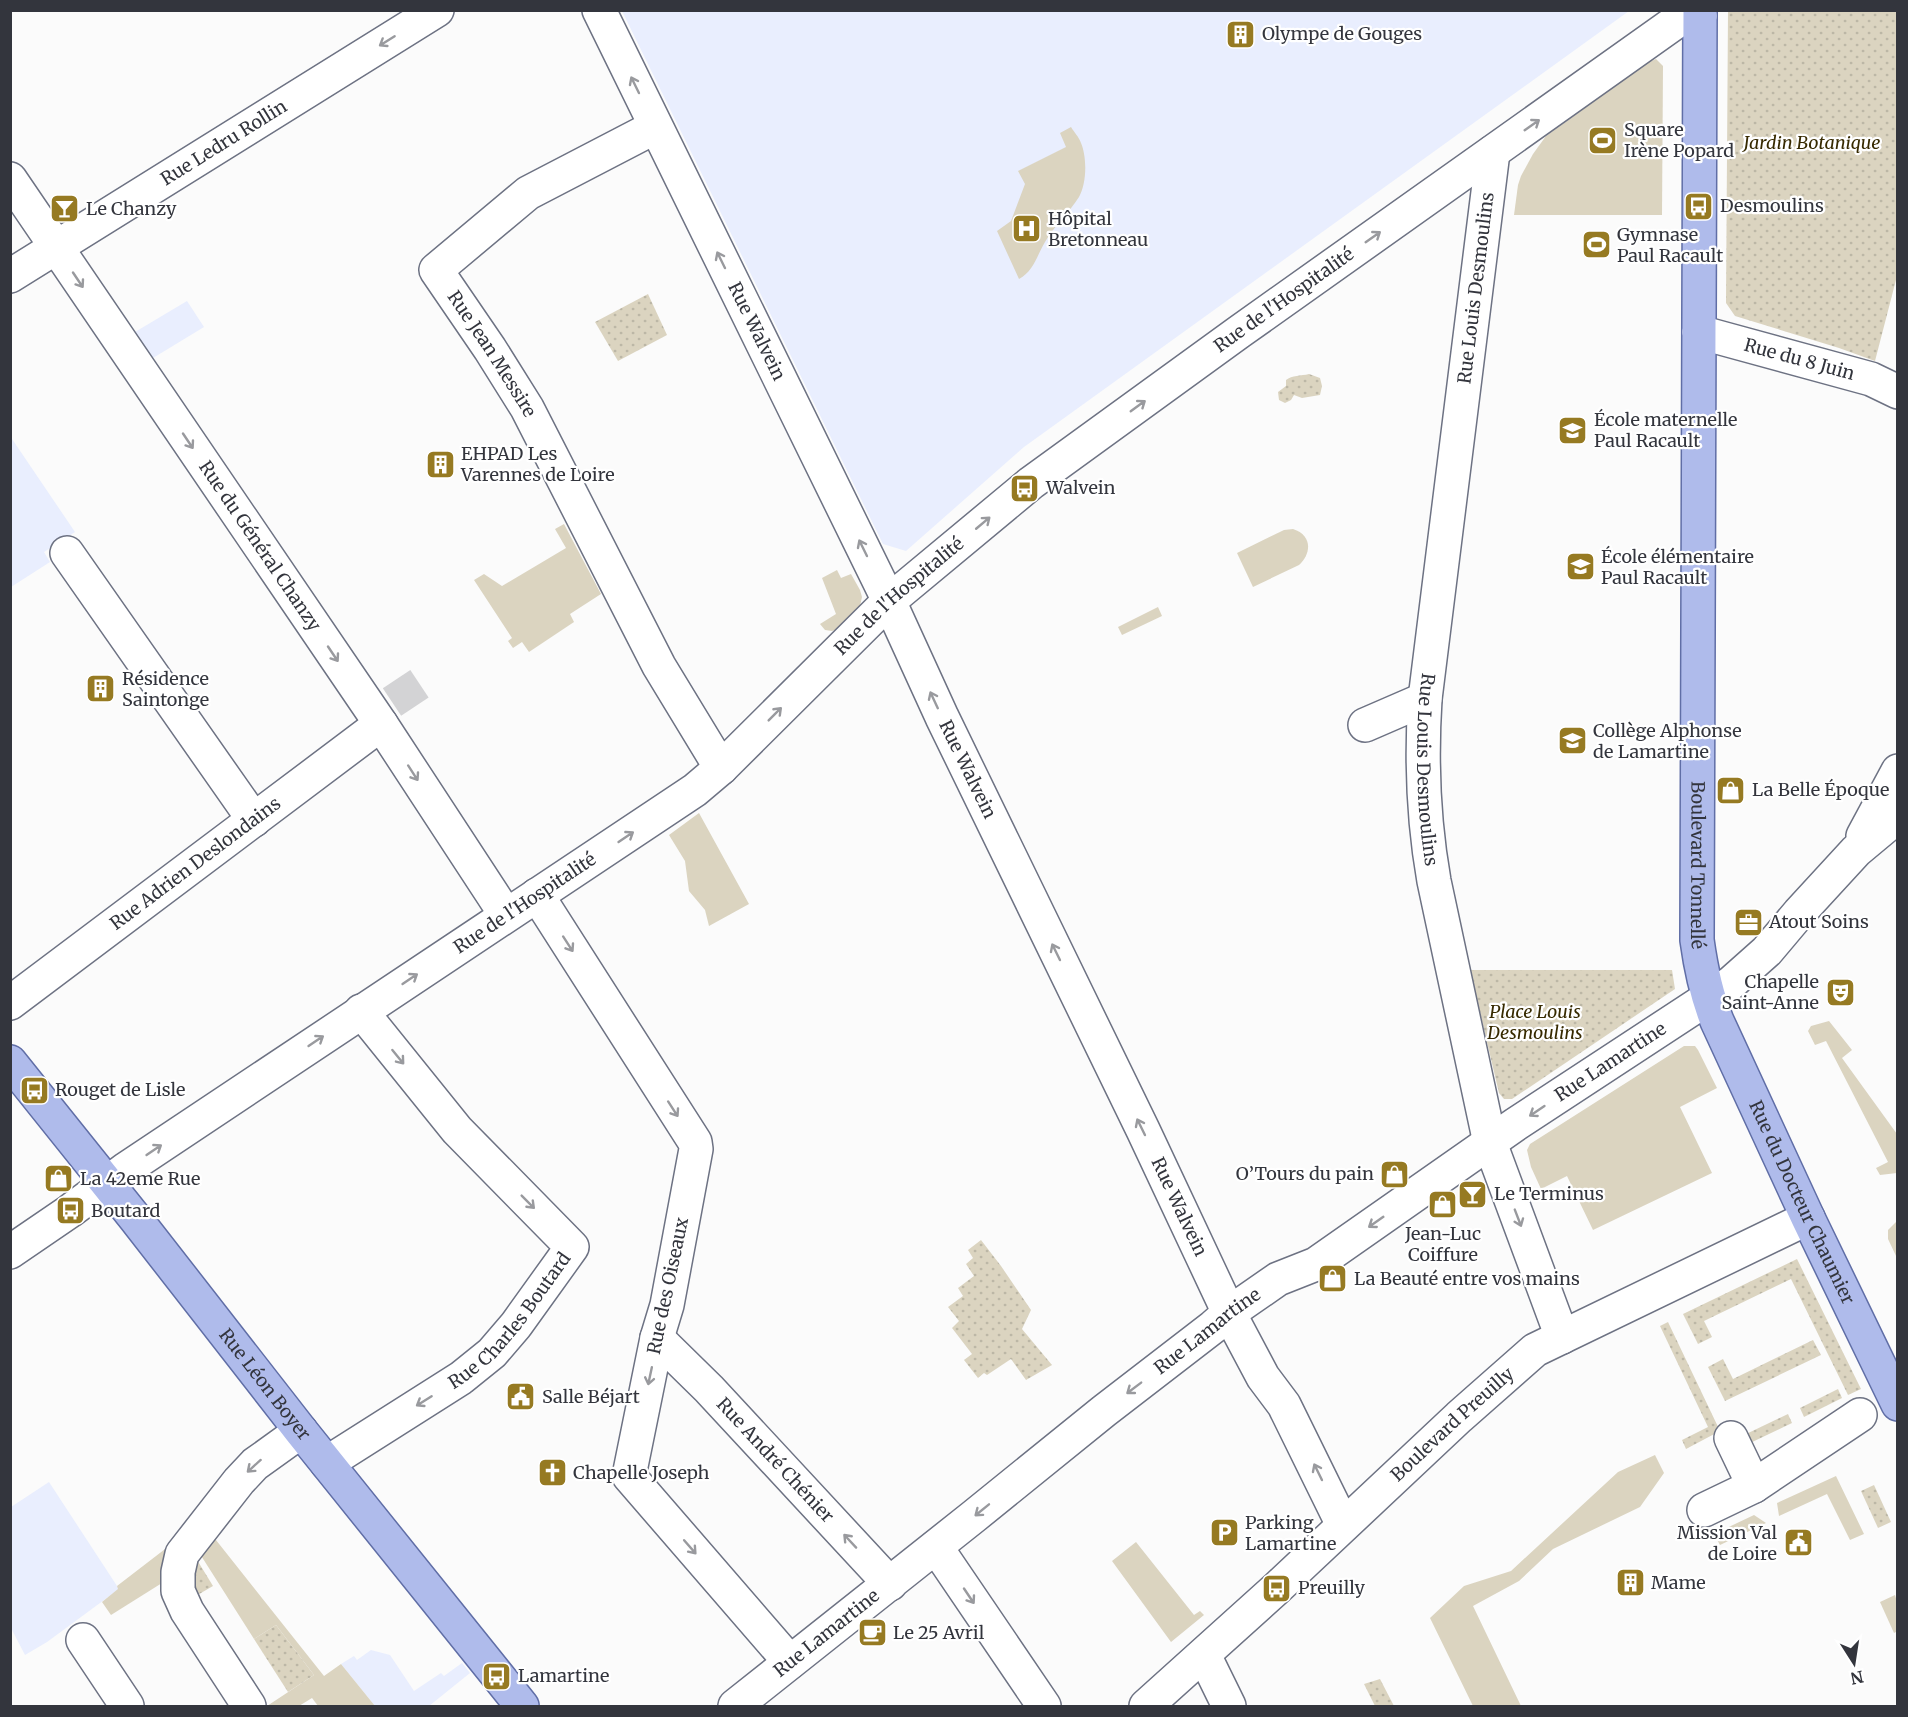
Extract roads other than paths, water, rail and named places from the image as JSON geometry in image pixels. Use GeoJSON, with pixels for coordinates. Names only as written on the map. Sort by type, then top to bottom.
{"type":"FeatureCollection","features":[{"type":"Feature","properties":{"kind":"main road","name":"Boulevard Tonnellé"},"geometry":{"type":"LineString","coordinates":[[1700,13],[1697,940],[1708,998]]}},
{"type":"Feature","properties":{"kind":"main road","name":"Rue du Docteur Chaumier"},"geometry":{"type":"LineString","coordinates":[[1708,998],[1808,1218],[1898,1404]]}},
{"type":"Feature","properties":{"kind":"main road","name":"Rue Léon Boyer"},"geometry":{"type":"LineString","coordinates":[[10,1062],[522,1707]]}},
{"type":"Feature","properties":{"kind":"street","name":"Rue Ledru Rollin"},"geometry":{"type":"LineString","coordinates":[[10,276],[437,10]]}},
{"type":"Feature","properties":{"kind":"street","name":"Rue Walvein"},"geometry":{"type":"LineString","coordinates":[[599,10],[889,601],[942,717],[1143,1130],[1229,1313],[1263,1377],[1284,1405],[1343,1525]]}},
{"type":"Feature","properties":{"kind":"street","name":"Rue de l'Hospitalité"},"geometry":{"type":"LineString","coordinates":[[10,1252],[107,1183],[361,1011],[695,790],[721,768],[889,601],[1031,483],[1239,332],[1677,21],[1700,13]]}},
{"type":"Feature","properties":{"kind":"street","name":"Rue Jean Messire"},"geometry":{"type":"LineString","coordinates":[[655,127],[528,193],[436,270],[527,408],[659,666],[721,768]]}},
{"type":"Feature","properties":{"kind":"street","name":"Rue Louis Desmoulins"},"geometry":{"type":"LineString","coordinates":[[1493,152],[1425,699],[1422,779],[1426,838],[1422,882],[1490,1143],[1562,1337]]}},
{"type":"Feature","properties":{"kind":"street","name":"Rue du Général Chanzy"},"geometry":{"type":"LineString","coordinates":[[10,179],[381,724],[506,915]]}},
{"type":"Feature","properties":{"kind":"street","name":"Rue du 8 Juin"},"geometry":{"type":"LineString","coordinates":[[1699,332],[1861,376],[1898,392]]}},
{"type":"Feature","properties":{"kind":"street"},"geometry":{"type":"LineString","coordinates":[[67,553],[254,820]]}},
{"type":"Feature","properties":{"kind":"street"},"geometry":{"type":"LineString","coordinates":[[1365,724],[1425,699]]}},
{"type":"Feature","properties":{"kind":"street","name":"Rue Adrien Deslondains"},"geometry":{"type":"LineString","coordinates":[[10,1003],[381,724]]}},
{"type":"Feature","properties":{"kind":"street"},"geometry":{"type":"LineString","coordinates":[[1856,851],[1898,771]]}},
{"type":"Feature","properties":{"kind":"street"},"geometry":{"type":"LineString","coordinates":[[1856,851],[1898,816]]}},
{"type":"Feature","properties":{"kind":"street","name":"Rue Lamartine"},"geometry":{"type":"LineString","coordinates":[[735,1707],[1229,1313],[1278,1279],[1316,1264],[1490,1143],[1731,983],[1754,964],[1856,851]]}},
{"type":"Feature","properties":{"kind":"street","name":"Rue des Oiseaux"},"geometry":{"type":"LineString","coordinates":[[537,895],[695,1142],[696,1149],[667,1305],[657,1338],[629,1476],[790,1662]]}},
{"type":"Feature","properties":{"kind":"street","name":"Rue Charles Boutard"},"geometry":{"type":"LineString","coordinates":[[327,1463],[461,1378],[492,1353],[516,1325],[572,1247],[457,1130],[361,1011]]}},
{"type":"Feature","properties":{"kind":"street","name":"Boulevard Preuilly"},"geometry":{"type":"LineString","coordinates":[[1146,1707],[1535,1350],[1808,1218]]}},
{"type":"Feature","properties":{"kind":"street","name":"Rue André Chénier"},"geometry":{"type":"LineString","coordinates":[[657,1338],[717,1397],[890,1584]]}},
{"type":"Feature","properties":{"kind":"street"},"geometry":{"type":"LineString","coordinates":[[1704,1510],[1754,1486],[1860,1415]]}},
{"type":"Feature","properties":{"kind":"street"},"geometry":{"type":"LineString","coordinates":[[249,1707],[187,1611],[178,1591],[178,1572],[182,1554],[255,1464],[301,1431]]}},
{"type":"Feature","properties":{"kind":"street"},"geometry":{"type":"LineString","coordinates":[[1731,1438],[1754,1486]]}},
{"type":"Feature","properties":{"kind":"street"},"geometry":{"type":"LineString","coordinates":[[936,1548],[1044,1707]]}},
{"type":"Feature","properties":{"kind":"street"},"geometry":{"type":"LineString","coordinates":[[83,1640],[127,1707]]}},
{"type":"Feature","properties":{"kind":"street"},"geometry":{"type":"LineString","coordinates":[[1204,1655],[1230,1707]]}},
{"type":"Feature","properties":{"kind":"tunnel"},"geometry":{"type":"LineString","coordinates":[[392,702],[428,678]]}},
{"type":"Feature","properties":{"kind":"place","name":"Olympe de Gouges"},"geometry":{"type":"Point","coordinates":[1241,34]}},
{"type":"Feature","properties":{"kind":"place","name":"Square Irène Popard"},"geometry":{"type":"Point","coordinates":[1603,140]}},
{"type":"Feature","properties":{"kind":"place","name":"Desmoulins"},"geometry":{"type":"Point","coordinates":[1699,206]}},
{"type":"Feature","properties":{"kind":"place","name":"Le Chanzy"},"geometry":{"type":"Point","coordinates":[65,209]}},
{"type":"Feature","properties":{"kind":"place","name":"Hôpital Bretonneau"},"geometry":{"type":"Point","coordinates":[1027,229]}},
{"type":"Feature","properties":{"kind":"place","name":"Gymnase Paul Racault"},"geometry":{"type":"Point","coordinates":[1596,245]}},
{"type":"Feature","properties":{"kind":"place","name":"École maternelle Paul Racault"},"geometry":{"type":"Point","coordinates":[1573,430]}},
{"type":"Feature","properties":{"kind":"place","name":"EHPAD Les Varennes de Loire"},"geometry":{"type":"Point","coordinates":[440,464]}},
{"type":"Feature","properties":{"kind":"place","name":"Walvein"},"geometry":{"type":"Point","coordinates":[1025,488]}},
{"type":"Feature","properties":{"kind":"place","name":"École élémentaire Paul Racault"},"geometry":{"type":"Point","coordinates":[1580,567]}},
{"type":"Feature","properties":{"kind":"place","name":"Résidence Saintonge"},"geometry":{"type":"Point","coordinates":[101,689]}},
{"type":"Feature","properties":{"kind":"place","name":"Collège Alphonse de Lamartine"},"geometry":{"type":"Point","coordinates":[1572,741]}},
{"type":"Feature","properties":{"kind":"place","name":"La Belle Époque"},"geometry":{"type":"Point","coordinates":[1731,790]}},
{"type":"Feature","properties":{"kind":"place","name":"Atout Soins"},"geometry":{"type":"Point","coordinates":[1748,922]}},
{"type":"Feature","properties":{"kind":"place","name":"Chapelle Saint-Anne"},"geometry":{"type":"Point","coordinates":[1840,992]}},
{"type":"Feature","properties":{"kind":"place","name":"Rouget de Lisle"},"geometry":{"type":"Point","coordinates":[34,1090]}},
{"type":"Feature","properties":{"kind":"place","name":"O’Tours du pain"},"geometry":{"type":"Point","coordinates":[1395,1174]}},
{"type":"Feature","properties":{"kind":"place","name":"La 42eme Rue"},"geometry":{"type":"Point","coordinates":[59,1179]}},
{"type":"Feature","properties":{"kind":"place","name":"Le Terminus"},"geometry":{"type":"Point","coordinates":[1473,1194]}},
{"type":"Feature","properties":{"kind":"place","name":"Jean-Luc Coiffure"},"geometry":{"type":"Point","coordinates":[1443,1205]}},
{"type":"Feature","properties":{"kind":"place","name":"Boutard"},"geometry":{"type":"Point","coordinates":[70,1211]}},
{"type":"Feature","properties":{"kind":"place","name":"La Beauté entre vos mains"},"geometry":{"type":"Point","coordinates":[1333,1279]}},
{"type":"Feature","properties":{"kind":"place","name":"Salle Béjart"},"geometry":{"type":"Point","coordinates":[521,1397]}},
{"type":"Feature","properties":{"kind":"place","name":"Chapelle Joseph"},"geometry":{"type":"Point","coordinates":[552,1473]}},
{"type":"Feature","properties":{"kind":"place","name":"Parking Lamartine"},"geometry":{"type":"Point","coordinates":[1224,1533]}},
{"type":"Feature","properties":{"kind":"place","name":"Mission Val de Loire"},"geometry":{"type":"Point","coordinates":[1798,1543]}},
{"type":"Feature","properties":{"kind":"place","name":"Mame"},"geometry":{"type":"Point","coordinates":[1630,1583]}},
{"type":"Feature","properties":{"kind":"place","name":"Preuilly"},"geometry":{"type":"Point","coordinates":[1277,1588]}},
{"type":"Feature","properties":{"kind":"place","name":"Le 25 Avril"},"geometry":{"type":"Point","coordinates":[872,1633]}},
{"type":"Feature","properties":{"kind":"place","name":"Lamartine"},"geometry":{"type":"Point","coordinates":[497,1676]}},
{"type":"Feature","properties":{"kind":"park label","name":"Jardin Botanique"},"geometry":{"type":"Point","coordinates":[1812,143]}},
{"type":"Feature","properties":{"kind":"park label","name":"Place Louis Desmoulins"},"geometry":{"type":"Point","coordinates":[1535,1022]}}]}
